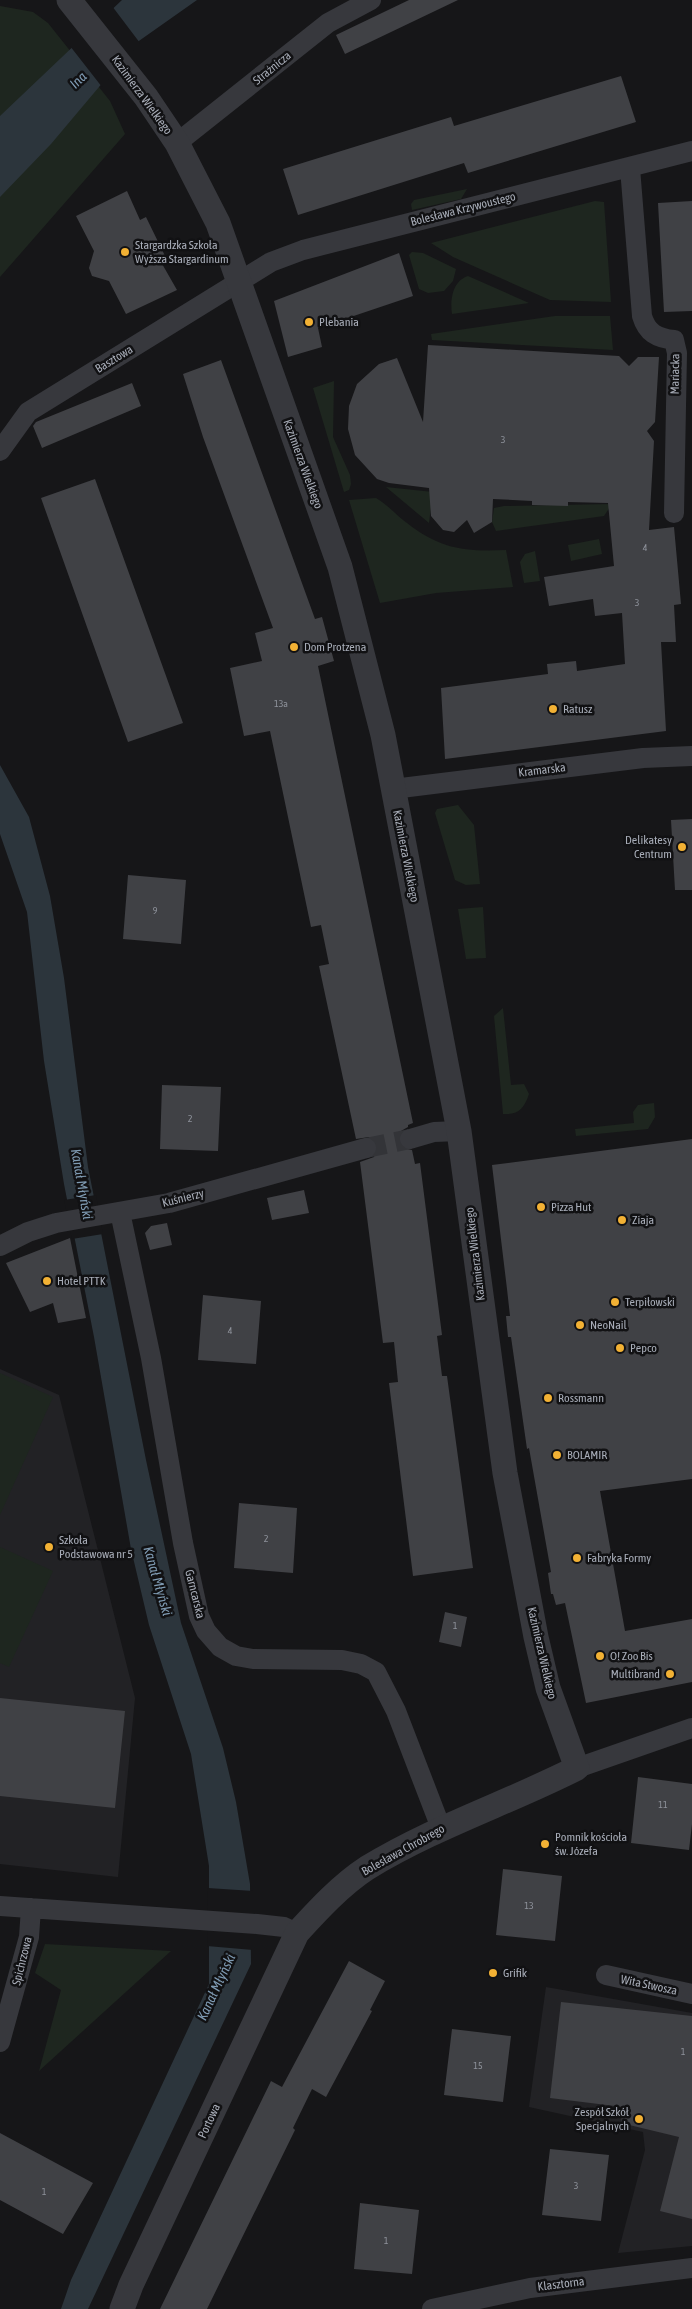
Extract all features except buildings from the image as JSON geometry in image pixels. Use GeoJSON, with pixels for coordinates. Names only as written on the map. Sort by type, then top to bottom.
{"type":"FeatureCollection","features":[{"type":"Feature","properties":{"kind":"street","name":"Strażnicza"},"geometry":{"type":"LineString","coordinates":[[176,143],[328,24],[371,0]]}},
{"type":"Feature","properties":{"kind":"street","name":"Kazimierza Wielkiego"},"geometry":{"type":"LineString","coordinates":[[75,6],[146,97],[176,143],[218,223],[240,280],[340,567],[383,735],[458,1130],[505,1474],[548,1688],[577,1768]]}},
{"type":"Feature","properties":{"kind":"street","name":"Bolesława Krzywoustego"},"geometry":{"type":"LineString","coordinates":[[240,280],[271,262],[303,250],[630,168],[692,150]]}},
{"type":"Feature","properties":{"kind":"street","name":"Mariacka"},"geometry":{"type":"LineString","coordinates":[[630,168],[642,316],[645,326],[652,333],[663,339],[674,340],[676,353],[674,512]]}},
{"type":"Feature","properties":{"kind":"street","name":"Basztowa"},"geometry":{"type":"LineString","coordinates":[[0,451],[28,412],[216,297],[240,280]]}},
{"type":"Feature","properties":{"kind":"street","name":"Kramarska"},"geometry":{"type":"LineString","coordinates":[[393,789],[643,758],[692,756]]}},
{"type":"Feature","properties":{"kind":"street"},"geometry":{"type":"LineString","coordinates":[[410,1139],[434,1132],[458,1130]]}},
{"type":"Feature","properties":{"kind":"street","name":"Kuśnierzy"},"geometry":{"type":"LineString","coordinates":[[0,1246],[28,1232],[67,1220],[169,1203],[366,1148]]}},
{"type":"Feature","properties":{"kind":"street","name":"Garncarska"},"geometry":{"type":"LineString","coordinates":[[113,1213],[151,1358],[183,1543],[199,1616],[206,1630],[220,1647],[236,1656],[253,1659],[342,1660],[361,1664],[376,1672],[396,1711],[441,1828]]}},
{"type":"Feature","properties":{"kind":"street","name":"Bolesława Chrobrego"},"geometry":{"type":"LineString","coordinates":[[297,1933],[322,1906],[366,1869],[441,1828],[577,1768],[692,1728]]}},
{"type":"Feature","properties":{"kind":"street"},"geometry":{"type":"LineString","coordinates":[[0,1906],[257,1924],[284,1927],[297,1933]]}},
{"type":"Feature","properties":{"kind":"street","name":"Spichrzowa"},"geometry":{"type":"LineString","coordinates":[[0,2042],[29,1937],[31,1908]]}},
{"type":"Feature","properties":{"kind":"street","name":"Portowa"},"geometry":{"type":"LineString","coordinates":[[122,2309],[131,2285],[297,1933]]}},
{"type":"Feature","properties":{"kind":"street","name":"Wita Stwosza"},"geometry":{"type":"LineString","coordinates":[[606,1975],[692,1994]]}},
{"type":"Feature","properties":{"kind":"street","name":"Klasztorna"},"geometry":{"type":"LineString","coordinates":[[432,2309],[530,2288],[692,2268]]}},
{"type":"Feature","properties":{"kind":"shaded area"},"geometry":{"type":"Polygon","coordinates":[[[0,6],[33,12],[48,23],[110,101],[125,134],[0,277],[0,6]]]}},
{"type":"Feature","properties":{"kind":"shaded area"},"geometry":{"type":"Polygon","coordinates":[[[467,189],[461,199],[412,210],[411,204],[414,200],[467,189]]]}},
{"type":"Feature","properties":{"kind":"shaded area"},"geometry":{"type":"Polygon","coordinates":[[[595,201],[604,202],[611,302],[550,300],[453,257],[431,243],[595,201]]]}},
{"type":"Feature","properties":{"kind":"shaded area"},"geometry":{"type":"Polygon","coordinates":[[[412,252],[423,253],[456,269],[453,281],[444,291],[428,293],[419,289],[409,255],[412,252]]]}},
{"type":"Feature","properties":{"kind":"shaded area"},"geometry":{"type":"Polygon","coordinates":[[[468,276],[529,303],[452,314],[451,303],[455,287],[458,282],[468,276]]]}},
{"type":"Feature","properties":{"kind":"shaded area"},"geometry":{"type":"Polygon","coordinates":[[[555,316],[610,316],[613,350],[432,340],[431,334],[555,316]]]}},
{"type":"Feature","properties":{"kind":"shaded area"},"geometry":{"type":"Polygon","coordinates":[[[334,381],[333,437],[350,475],[351,484],[349,490],[344,492],[313,388],[334,381]]]}},
{"type":"Feature","properties":{"kind":"shaded area"},"geometry":{"type":"Polygon","coordinates":[[[386,487],[433,492],[429,523],[386,487]]]}},
{"type":"Feature","properties":{"kind":"shaded area"},"geometry":{"type":"Polygon","coordinates":[[[376,498],[419,532],[442,543],[465,549],[506,550],[513,587],[436,593],[380,603],[349,500],[376,498]]]}},
{"type":"Feature","properties":{"kind":"shaded area"},"geometry":{"type":"Polygon","coordinates":[[[612,504],[604,516],[496,531],[492,522],[494,508],[504,506],[612,504]]]}},
{"type":"Feature","properties":{"kind":"shaded area"},"geometry":{"type":"Polygon","coordinates":[[[599,539],[602,554],[571,561],[568,545],[599,539]]]}},
{"type":"Feature","properties":{"kind":"shaded area"},"geometry":{"type":"Polygon","coordinates":[[[535,551],[540,581],[524,583],[520,562],[525,554],[535,551]]]}},
{"type":"Feature","properties":{"kind":"shaded area"},"geometry":{"type":"Polygon","coordinates":[[[458,805],[474,825],[480,884],[466,885],[455,880],[435,813],[437,809],[458,805]]]}},
{"type":"Feature","properties":{"kind":"shaded area"},"geometry":{"type":"Polygon","coordinates":[[[483,907],[486,958],[466,959],[458,909],[483,907]]]}},
{"type":"Feature","properties":{"kind":"shaded area"},"geometry":{"type":"Polygon","coordinates":[[[503,1008],[511,1085],[524,1084],[529,1094],[520,1110],[508,1114],[503,1114],[494,1016],[503,1008]]]}},
{"type":"Feature","properties":{"kind":"shaded area"},"geometry":{"type":"Polygon","coordinates":[[[654,1103],[655,1117],[648,1129],[576,1136],[575,1129],[634,1123],[633,1112],[638,1105],[654,1103]]]}},
{"type":"Feature","properties":{"kind":"shaded area","name":"Szkoła Podstawowa nr 5"},"geometry":{"type":"Polygon","coordinates":[[[0,1369],[59,1395],[135,1698],[118,1877],[0,1864],[0,1369]]]}},
{"type":"Feature","properties":{"kind":"shaded area"},"geometry":{"type":"Polygon","coordinates":[[[0,1373],[53,1397],[0,1515],[0,1373]]]}},
{"type":"Feature","properties":{"kind":"shaded area"},"geometry":{"type":"Polygon","coordinates":[[[0,1547],[53,1571],[9,1667],[0,1663],[0,1547]]]}},
{"type":"Feature","properties":{"kind":"shaded area"},"geometry":{"type":"Polygon","coordinates":[[[45,1944],[171,1951],[39,2071],[61,1990],[35,1973],[45,1944]]]}},
{"type":"Feature","properties":{"kind":"shaded area","name":"Zespół Szkół Specjalnych"},"geometry":{"type":"Polygon","coordinates":[[[546,1987],[692,2013],[692,2246],[618,2253],[645,2150],[643,2132],[529,2107],[546,1987]]]}},
{"type":"Feature","properties":{"kind":"water","name":"Ina"},"geometry":{"type":"Polygon","coordinates":[[[122,0],[197,0],[136,43],[51,144],[0,197],[0,116],[122,0]]]}},
{"type":"Feature","properties":{"kind":"water","name":"Kanał Młyński"},"geometry":{"type":"Polygon","coordinates":[[[0,765],[29,817],[50,896],[64,978],[88,1167],[146,1460],[181,1623],[223,1748],[236,1802],[250,1884],[251,1964],[88,2309],[61,2309],[71,2280],[209,1984],[209,1866],[191,1754],[149,1625],[131,1549],[94,1337],[64,1184],[44,1061],[27,912],[0,834],[0,765]]]}},
{"type":"Feature","properties":{"kind":"pier"},"geometry":{"type":"Polygon","coordinates":[[[112,6],[140,43],[102,87],[70,46],[112,6]]]}},
{"type":"Feature","properties":{"kind":"pier"},"geometry":{"type":"Polygon","coordinates":[[[96,1195],[103,1234],[72,1239],[64,1200],[96,1195]]]}},
{"type":"Feature","properties":{"kind":"pier"},"geometry":{"type":"Polygon","coordinates":[[[208,1888],[253,1891],[253,1950],[207,1946],[208,1888]]]}},
{"type":"Feature","properties":{"kind":"tunnel"},"geometry":{"type":"LineString","coordinates":[[366,1148],[410,1139]]}},
{"type":"Feature","properties":{"kind":"place","name":"Stargardzka Szkoła Wyższa Stargardinum"},"geometry":{"type":"Point","coordinates":[125,252]}},
{"type":"Feature","properties":{"kind":"place","name":"Plebania"},"geometry":{"type":"Point","coordinates":[309,322]}},
{"type":"Feature","properties":{"kind":"place","name":"Dom Protzena"},"geometry":{"type":"Point","coordinates":[294,647]}},
{"type":"Feature","properties":{"kind":"place","name":"Ratusz"},"geometry":{"type":"Point","coordinates":[553,709]}},
{"type":"Feature","properties":{"kind":"place","name":"Delikatesy Centrum"},"geometry":{"type":"Point","coordinates":[682,847]}},
{"type":"Feature","properties":{"kind":"place","name":"Pizza Hut"},"geometry":{"type":"Point","coordinates":[541,1207]}},
{"type":"Feature","properties":{"kind":"place","name":"Ziaja"},"geometry":{"type":"Point","coordinates":[622,1220]}},
{"type":"Feature","properties":{"kind":"place","name":"Hotel PTTK"},"geometry":{"type":"Point","coordinates":[47,1281]}},
{"type":"Feature","properties":{"kind":"place","name":"Terpiłowski"},"geometry":{"type":"Point","coordinates":[615,1302]}},
{"type":"Feature","properties":{"kind":"place","name":"NeoNail"},"geometry":{"type":"Point","coordinates":[580,1325]}},
{"type":"Feature","properties":{"kind":"place","name":"Pepco"},"geometry":{"type":"Point","coordinates":[620,1348]}},
{"type":"Feature","properties":{"kind":"place","name":"Rossmann"},"geometry":{"type":"Point","coordinates":[548,1398]}},
{"type":"Feature","properties":{"kind":"place","name":"BOLAMIR"},"geometry":{"type":"Point","coordinates":[557,1455]}},
{"type":"Feature","properties":{"kind":"place","name":"Szkoła Podstawowa nr 5"},"geometry":{"type":"Point","coordinates":[49,1547]}},
{"type":"Feature","properties":{"kind":"place","name":"Fabryka Formy"},"geometry":{"type":"Point","coordinates":[577,1558]}},
{"type":"Feature","properties":{"kind":"place","name":"O! Zoo Bis"},"geometry":{"type":"Point","coordinates":[600,1656]}},
{"type":"Feature","properties":{"kind":"place","name":"Multibrand"},"geometry":{"type":"Point","coordinates":[670,1674]}},
{"type":"Feature","properties":{"kind":"place","name":"Pomnik kościoła św. Józefa"},"geometry":{"type":"Point","coordinates":[545,1844]}},
{"type":"Feature","properties":{"kind":"place","name":"Grifik"},"geometry":{"type":"Point","coordinates":[493,1973]}},
{"type":"Feature","properties":{"kind":"place","name":"Zespół Szkół Specjalnych"},"geometry":{"type":"Point","coordinates":[639,2119]}}]}
